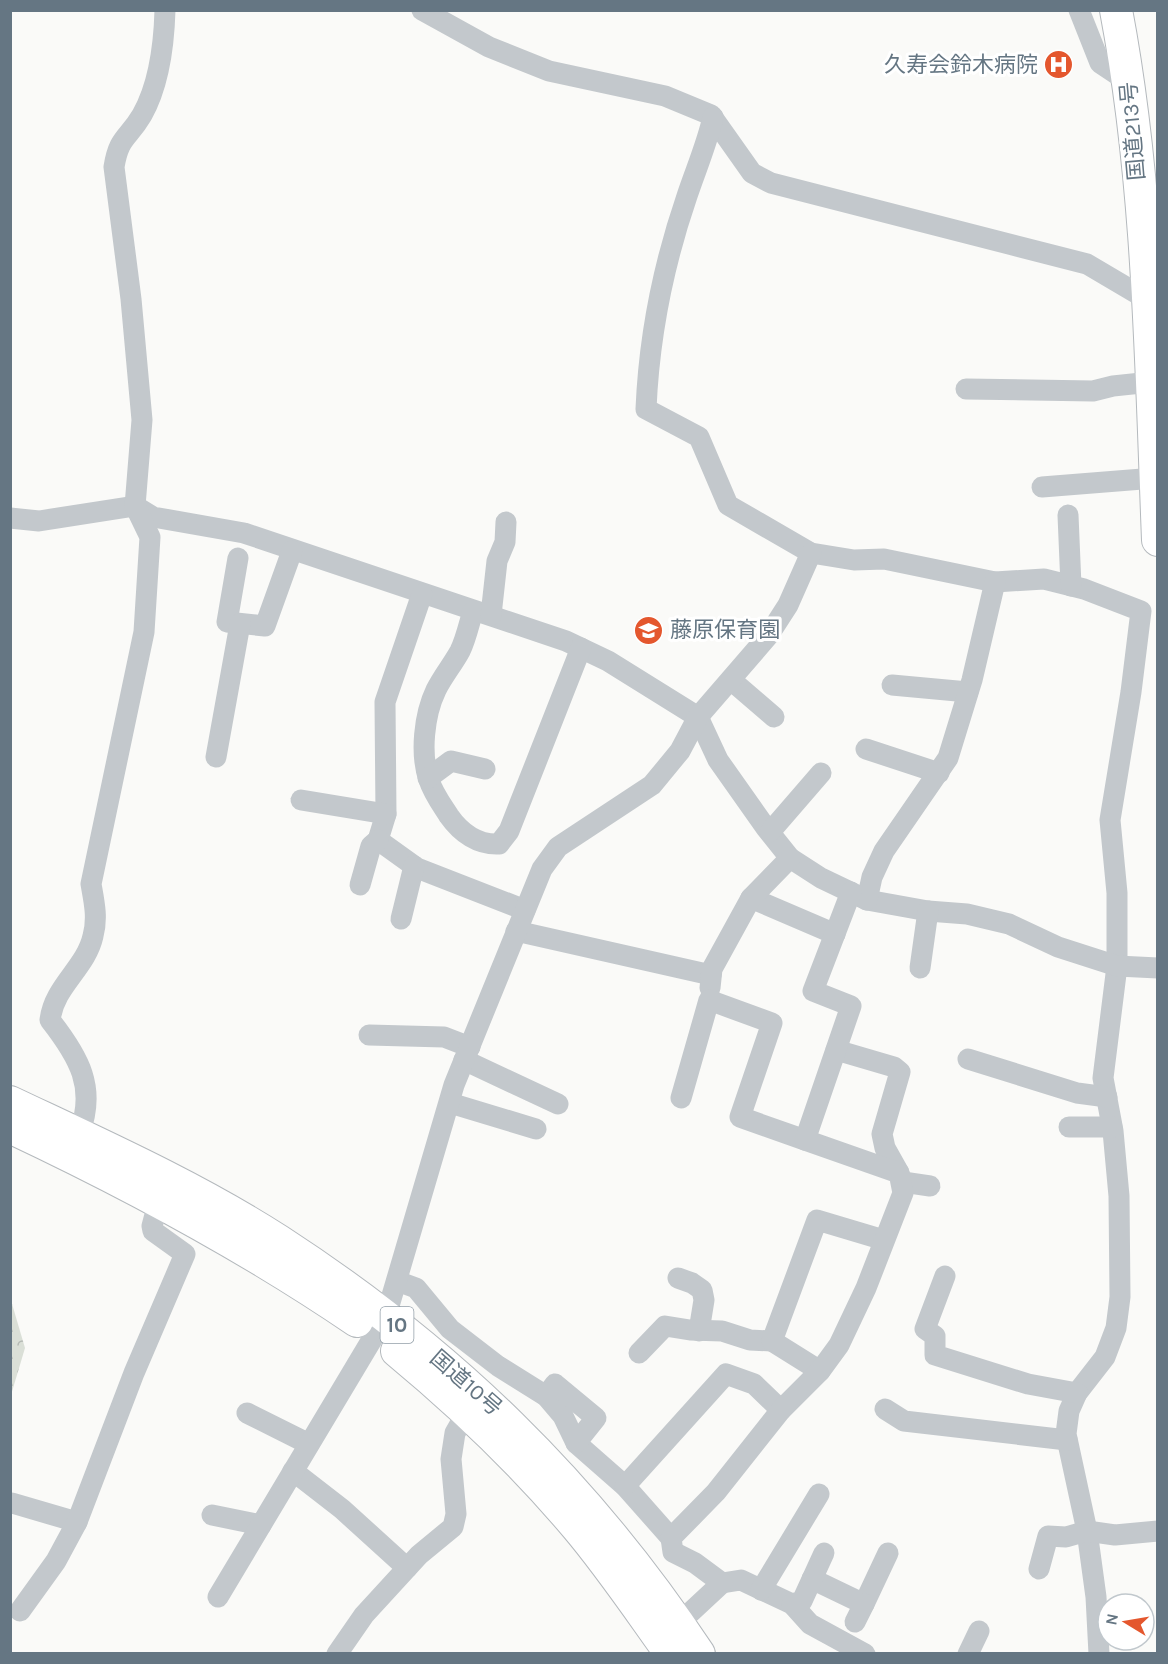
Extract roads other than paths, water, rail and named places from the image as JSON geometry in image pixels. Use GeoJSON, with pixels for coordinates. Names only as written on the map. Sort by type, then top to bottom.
{"type":"FeatureCollection","features":[{"type":"Feature","properties":{"kind":"highway","name":"国道213号"},"geometry":{"type":"LineString","coordinates":[[1116,10],[1130,83],[1148,300],[1158,540]]}},
{"type":"Feature","properties":{"kind":"highway","name":"国道213号"},"geometry":{"type":"LineString","coordinates":[[1136,10],[1152,117],[1158,231]]}},
{"type":"Feature","properties":{"kind":"highway","name":"国道10号"},"geometry":{"type":"LineString","coordinates":[[10,1102],[79,1134],[214,1203],[278,1240],[381,1325],[577,1527],[671,1653]]}},
{"type":"Feature","properties":{"kind":"highway","name":"国道10号"},"geometry":{"type":"LineString","coordinates":[[10,1126],[159,1200],[243,1246],[448,1366],[503,1415],[558,1472],[679,1623],[699,1653]]}},
{"type":"Feature","properties":{"kind":"street"},"geometry":{"type":"LineString","coordinates":[[79,1134],[88,1103],[86,1081],[60,1033],[50,1020],[52,1002],[78,965],[93,938],[96,911],[91,884],[144,632],[150,537],[135,506],[142,420],[131,299],[114,167],[118,146],[141,116],[154,88],[165,32],[165,10]]}},
{"type":"Feature","properties":{"kind":"street"},"geometry":{"type":"LineString","coordinates":[[422,10],[489,47],[549,71],[665,96],[713,117],[752,173],[771,183],[1087,264],[1148,300]]}},
{"type":"Feature","properties":{"kind":"street"},"geometry":{"type":"LineString","coordinates":[[1078,10],[1100,63],[1130,83]]}},
{"type":"Feature","properties":{"kind":"street"},"geometry":{"type":"LineString","coordinates":[[713,117],[705,151],[687,196],[662,288],[647,372],[645,409],[699,437],[728,505],[812,553],[854,560],[885,559],[995,582],[1044,579],[1071,586],[1141,611],[1131,692],[1110,820],[1117,893],[1117,966],[1103,1078],[1112,1127],[1119,1196],[1120,1297],[1116,1328],[1105,1357],[1077,1393],[1069,1411],[1067,1440],[1087,1531],[1096,1597],[1098,1653]]}},
{"type":"Feature","properties":{"kind":"street"},"geometry":{"type":"LineString","coordinates":[[966,389],[1093,391],[1113,386],[1151,382]]}},
{"type":"Feature","properties":{"kind":"street"},"geometry":{"type":"LineString","coordinates":[[1042,487],[1155,478]]}},
{"type":"Feature","properties":{"kind":"street"},"geometry":{"type":"LineString","coordinates":[[10,518],[39,521],[135,506],[153,517],[244,533],[581,648],[646,684],[698,717],[718,760],[770,832],[790,858],[821,878],[859,896],[928,911],[967,914],[1009,924],[1058,947],[1117,966],[1158,968]]}},
{"type":"Feature","properties":{"kind":"street"},"geometry":{"type":"LineString","coordinates":[[1068,515],[1071,586]]}},
{"type":"Feature","properties":{"kind":"street"},"geometry":{"type":"LineString","coordinates":[[506,522],[505,542],[482,613],[436,690],[427,716],[425,743],[428,778],[452,820],[469,838],[489,844],[499,844],[509,831],[581,648]]}},
{"type":"Feature","properties":{"kind":"street"},"geometry":{"type":"LineString","coordinates":[[238,558],[227,622],[265,626],[292,550]]}},
{"type":"Feature","properties":{"kind":"street"},"geometry":{"type":"LineString","coordinates":[[218,1597],[381,1325],[397,1281],[450,1102],[467,1053],[542,869],[558,847],[652,785],[680,751],[698,717],[768,636],[788,605],[812,553]]}},
{"type":"Feature","properties":{"kind":"street"},"geometry":{"type":"LineString","coordinates":[[805,1140],[851,1006],[813,991],[835,934],[872,877],[884,850],[948,758],[968,692],[995,582]]}},
{"type":"Feature","properties":{"kind":"street"},"geometry":{"type":"LineString","coordinates":[[360,885],[371,846],[378,840],[386,814],[385,702],[422,594]]}},
{"type":"Feature","properties":{"kind":"street"},"geometry":{"type":"LineString","coordinates":[[216,757],[240,624]]}},
{"type":"Feature","properties":{"kind":"street"},"geometry":{"type":"LineString","coordinates":[[731,680],[774,717]]}},
{"type":"Feature","properties":{"kind":"street"},"geometry":{"type":"LineString","coordinates":[[892,685],[968,692]]}},
{"type":"Feature","properties":{"kind":"street"},"geometry":{"type":"LineString","coordinates":[[866,749],[939,773]]}},
{"type":"Feature","properties":{"kind":"street"},"geometry":{"type":"LineString","coordinates":[[428,778],[452,761],[485,769]]}},
{"type":"Feature","properties":{"kind":"street"},"geometry":{"type":"LineString","coordinates":[[770,832],[821,773]]}},
{"type":"Feature","properties":{"kind":"street"},"geometry":{"type":"LineString","coordinates":[[301,800],[386,814]]}},
{"type":"Feature","properties":{"kind":"street"},"geometry":{"type":"LineString","coordinates":[[378,840],[414,866],[525,909]]}},
{"type":"Feature","properties":{"kind":"street"},"geometry":{"type":"LineString","coordinates":[[681,1098],[709,1000],[712,969],[751,898],[790,858]]}},
{"type":"Feature","properties":{"kind":"street"},"geometry":{"type":"LineString","coordinates":[[401,918],[414,866]]}},
{"type":"Feature","properties":{"kind":"street"},"geometry":{"type":"LineString","coordinates":[[751,898],[835,934]]}},
{"type":"Feature","properties":{"kind":"street"},"geometry":{"type":"LineString","coordinates":[[920,968],[928,911]]}},
{"type":"Feature","properties":{"kind":"street"},"geometry":{"type":"LineString","coordinates":[[516,931],[711,975]]}},
{"type":"Feature","properties":{"kind":"street"},"geometry":{"type":"LineString","coordinates":[[709,1000],[772,1023],[740,1117],[930,1186]]}},
{"type":"Feature","properties":{"kind":"street"},"geometry":{"type":"LineString","coordinates":[[369,1035],[444,1037],[467,1053],[558,1104]]}},
{"type":"Feature","properties":{"kind":"street"},"geometry":{"type":"LineString","coordinates":[[670,1538],[716,1492],[781,1410],[820,1371],[839,1345],[866,1288],[903,1193],[901,1177],[885,1148],[882,1134],[900,1072],[894,1067],[836,1050]]}},
{"type":"Feature","properties":{"kind":"street"},"geometry":{"type":"LineString","coordinates":[[968,1059],[1077,1094],[1107,1097]]}},
{"type":"Feature","properties":{"kind":"street"},"geometry":{"type":"LineString","coordinates":[[450,1102],[536,1130]]}},
{"type":"Feature","properties":{"kind":"street"},"geometry":{"type":"LineString","coordinates":[[1070,1127],[1112,1127]]}},
{"type":"Feature","properties":{"kind":"street"},"geometry":{"type":"LineString","coordinates":[[20,1611],[56,1561],[76,1522],[134,1373],[185,1254],[153,1231],[152,1226],[159,1200]]}},
{"type":"Feature","properties":{"kind":"street"},"geometry":{"type":"LineString","coordinates":[[772,1341],[817,1220],[884,1240]]}},
{"type":"Feature","properties":{"kind":"street"},"geometry":{"type":"LineString","coordinates":[[945,1276],[925,1329],[935,1336],[934,1355],[1028,1384],[1077,1393]]}},
{"type":"Feature","properties":{"kind":"street"},"geometry":{"type":"LineString","coordinates":[[678,1278],[702,1290],[704,1300],[699,1331]]}},
{"type":"Feature","properties":{"kind":"street"},"geometry":{"type":"LineString","coordinates":[[397,1281],[416,1288],[450,1329],[498,1366],[546,1396],[563,1416],[576,1443],[625,1486],[670,1538],[673,1552],[695,1563],[722,1583]]}},
{"type":"Feature","properties":{"kind":"street"},"geometry":{"type":"LineString","coordinates":[[639,1353],[665,1326],[699,1331],[722,1331],[750,1340],[772,1341],[820,1371]]}},
{"type":"Feature","properties":{"kind":"street"},"geometry":{"type":"LineString","coordinates":[[625,1486],[726,1374],[754,1383],[781,1410]]}},
{"type":"Feature","properties":{"kind":"street"},"geometry":{"type":"LineString","coordinates":[[546,1396],[555,1384],[596,1418],[576,1443]]}},
{"type":"Feature","properties":{"kind":"street"},"geometry":{"type":"LineString","coordinates":[[885,1409],[904,1421],[1067,1440]]}},
{"type":"Feature","properties":{"kind":"street"},"geometry":{"type":"LineString","coordinates":[[337,1653],[364,1614],[407,1568],[453,1527],[456,1514],[451,1459],[455,1433],[467,1412]]}},
{"type":"Feature","properties":{"kind":"street"},"geometry":{"type":"LineString","coordinates":[[247,1413],[309,1444]]}},
{"type":"Feature","properties":{"kind":"street"},"geometry":{"type":"LineString","coordinates":[[293,1471],[342,1509],[407,1568]]}},
{"type":"Feature","properties":{"kind":"street"},"geometry":{"type":"LineString","coordinates":[[761,1590],[819,1494]]}},
{"type":"Feature","properties":{"kind":"street"},"geometry":{"type":"LineString","coordinates":[[12,1503],[76,1522]]}},
{"type":"Feature","properties":{"kind":"street"},"geometry":{"type":"LineString","coordinates":[[212,1515],[261,1525]]}},
{"type":"Feature","properties":{"kind":"street"},"geometry":{"type":"LineString","coordinates":[[1039,1569],[1048,1536],[1066,1537],[1087,1531],[1115,1535],[1158,1531]]}},
{"type":"Feature","properties":{"kind":"street"},"geometry":{"type":"LineString","coordinates":[[792,1604],[802,1601],[824,1553]]}},
{"type":"Feature","properties":{"kind":"street"},"geometry":{"type":"LineString","coordinates":[[812,1579],[860,1613],[888,1553]]}},
{"type":"Feature","properties":{"kind":"street"},"geometry":{"type":"LineString","coordinates":[[679,1623],[722,1583],[741,1580],[792,1604],[810,1624],[865,1653]]}},
{"type":"Feature","properties":{"kind":"street"},"geometry":{"type":"LineString","coordinates":[[968,1653],[979,1631]]}},
{"type":"Feature","properties":{"kind":"place","name":"久寿会鈴木病院"},"geometry":{"type":"Point","coordinates":[1059,65]}},
{"type":"Feature","properties":{"kind":"place","name":"藤原保育園"},"geometry":{"type":"Point","coordinates":[649,630]}}]}
